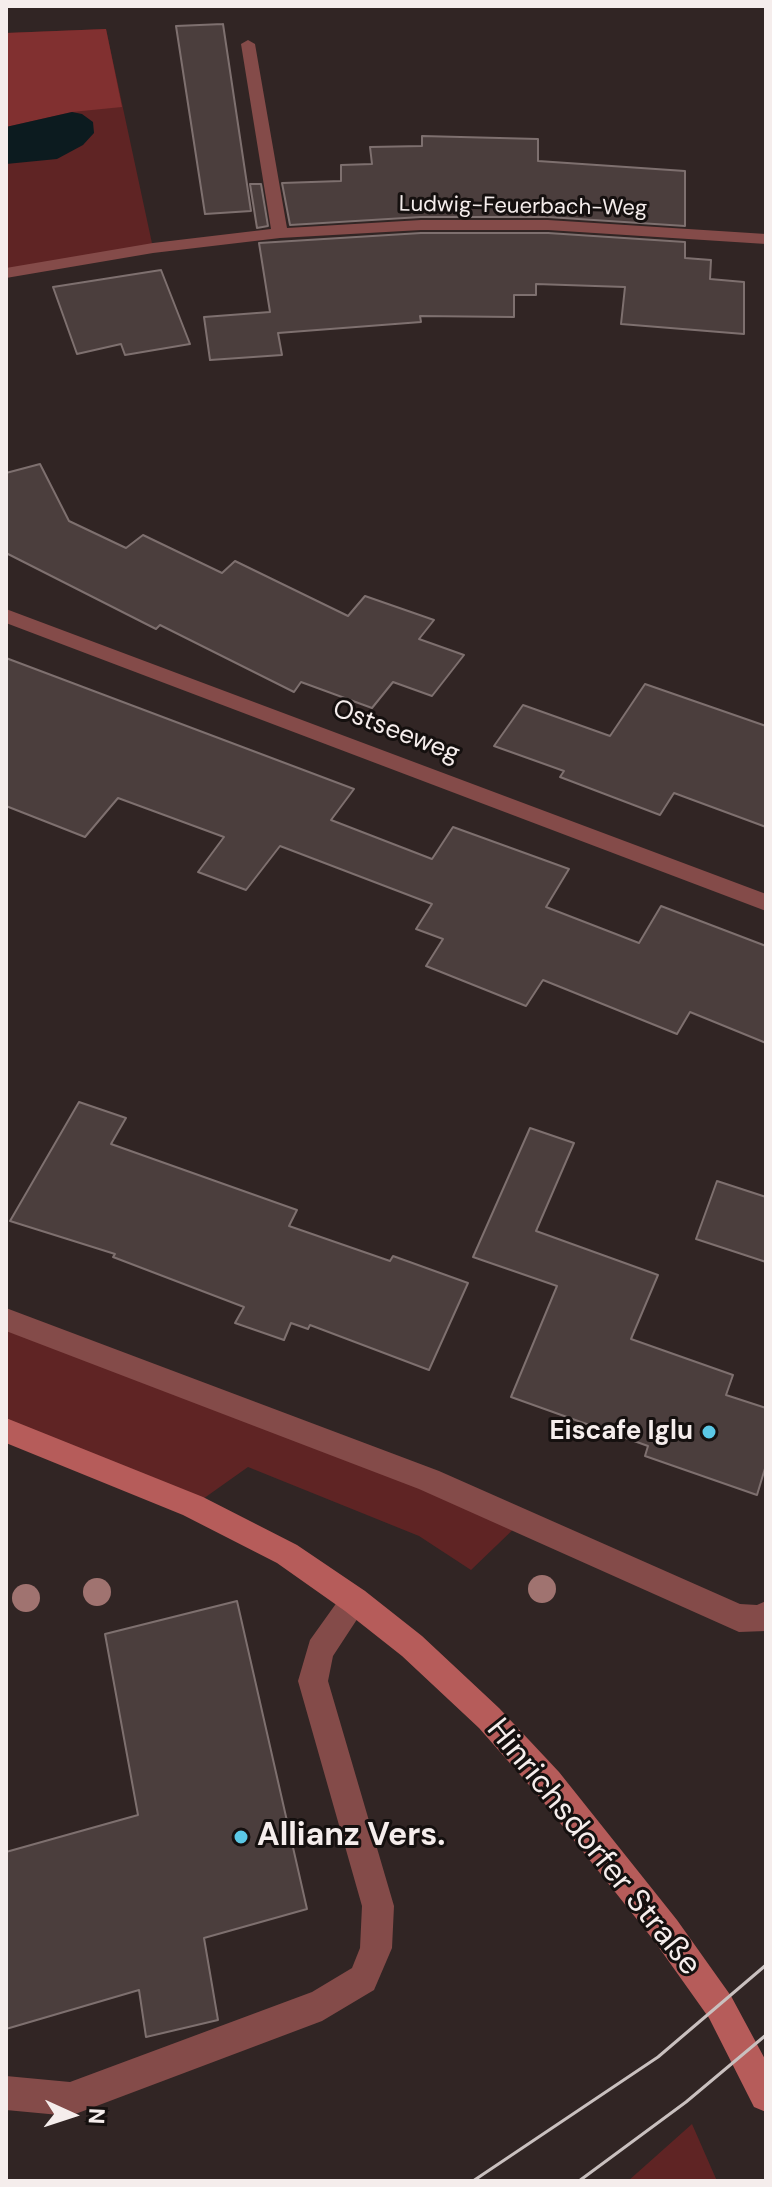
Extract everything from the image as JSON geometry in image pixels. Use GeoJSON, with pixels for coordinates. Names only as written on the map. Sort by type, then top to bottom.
{"type":"FeatureCollection","features":[{"type":"Feature","properties":{"kind":"street"},"geometry":{"type":"LineString","coordinates":[[248,44],[280,233]]}},
{"type":"Feature","properties":{"kind":"street","name":"Ludwig-Feuerbach-Weg"},"geometry":{"type":"LineString","coordinates":[[6,273],[139,250],[280,233],[421,225],[548,225],[766,239]]}},
{"type":"Feature","properties":{"kind":"street","name":"Ostseeweg"},"geometry":{"type":"LineString","coordinates":[[6,616],[766,903]]}},
{"type":"Feature","properties":{"kind":"street"},"geometry":{"type":"LineString","coordinates":[[6,1319],[429,1480],[739,1618],[761,1619],[766,1615]]}},
{"type":"Feature","properties":{"kind":"street","name":"Hinrichsdorfer Straße"},"geometry":{"type":"LineString","coordinates":[[6,1430],[193,1506],[287,1554],[355,1601],[412,1646],[489,1718],[548,1783],[666,1931],[720,2007],[766,2095]]}},
{"type":"Feature","properties":{"kind":"street"},"geometry":{"type":"LineString","coordinates":[[6,2093],[70,2099],[322,2005],[363,1979],[376,1948],[378,1906],[313,1681],[320,1650],[355,1601]]}},
{"type":"Feature","properties":{"kind":"shaded area"},"geometry":{"type":"Polygon","coordinates":[[[106,29],[153,248],[6,273],[6,33],[106,29]]]}},
{"type":"Feature","properties":{"kind":"shaded area"},"geometry":{"type":"Polygon","coordinates":[[[106,29],[122,107],[72,112],[6,127],[6,33],[106,29]]]}},
{"type":"Feature","properties":{"kind":"shaded area"},"geometry":{"type":"Polygon","coordinates":[[[72,112],[82,114],[93,122],[94,133],[83,145],[57,159],[6,164],[6,127],[72,112]]]}},
{"type":"Feature","properties":{"kind":"shaded area"},"geometry":{"type":"Polygon","coordinates":[[[6,1319],[523,1520],[471,1570],[419,1536],[248,1467],[193,1506],[6,1430],[6,1319]]]}},
{"type":"Feature","properties":{"kind":"shaded area"},"geometry":{"type":"Polygon","coordinates":[[[692,2124],[717,2181],[628,2181],[692,2124]]]}},
{"type":"Feature","properties":{"kind":"building"},"geometry":{"type":"Polygon","coordinates":[[[223,24],[251,211],[205,214],[176,26],[223,24]]]}},
{"type":"Feature","properties":{"kind":"building"},"geometry":{"type":"Polygon","coordinates":[[[422,136],[538,139],[538,161],[685,171],[685,226],[548,217],[421,217],[290,225],[282,183],[341,181],[341,165],[372,164],[370,147],[422,146],[422,136]]]}},
{"type":"Feature","properties":{"kind":"building"},"geometry":{"type":"Polygon","coordinates":[[[250,184],[261,184],[268,226],[257,228],[250,184]]]}},
{"type":"Feature","properties":{"kind":"building"},"geometry":{"type":"Polygon","coordinates":[[[421,233],[548,233],[685,242],[685,258],[711,260],[710,279],[744,282],[744,334],[621,324],[625,287],[536,284],[536,295],[514,295],[514,317],[420,316],[421,322],[278,333],[282,355],[210,360],[204,317],[270,312],[259,243],[421,233]]]}},
{"type":"Feature","properties":{"kind":"building"},"geometry":{"type":"Polygon","coordinates":[[[161,270],[190,344],[125,355],[121,344],[77,354],[53,287],[161,270]]]}},
{"type":"Feature","properties":{"kind":"building"},"geometry":{"type":"Polygon","coordinates":[[[40,464],[69,521],[126,548],[143,535],[222,573],[235,561],[348,616],[365,596],[434,620],[419,639],[464,655],[432,696],[393,682],[372,708],[301,682],[294,692],[160,625],[156,629],[6,553],[6,473],[40,464]]]}},
{"type":"Feature","properties":{"kind":"building"},"geometry":{"type":"Polygon","coordinates":[[[6,658],[354,789],[331,820],[432,859],[453,827],[569,869],[546,907],[639,943],[661,906],[766,946],[766,1043],[690,1012],[677,1034],[543,980],[526,1006],[426,966],[443,939],[416,929],[432,904],[280,846],[246,890],[198,872],[224,837],[118,798],[85,837],[6,806],[6,658]]]}},
{"type":"Feature","properties":{"kind":"building"},"geometry":{"type":"Polygon","coordinates":[[[645,684],[766,726],[766,827],[674,793],[660,815],[560,777],[564,771],[494,746],[523,705],[610,736],[645,684]]]}},
{"type":"Feature","properties":{"kind":"building"},"geometry":{"type":"Polygon","coordinates":[[[79,1102],[126,1118],[111,1144],[297,1210],[289,1226],[390,1261],[393,1256],[468,1283],[429,1370],[310,1325],[308,1329],[291,1323],[284,1340],[235,1323],[244,1307],[113,1257],[115,1254],[10,1221],[79,1102]]]}},
{"type":"Feature","properties":{"kind":"building"},"geometry":{"type":"Polygon","coordinates":[[[530,1128],[574,1143],[536,1231],[658,1275],[631,1339],[733,1375],[726,1395],[766,1408],[766,1465],[757,1495],[645,1456],[648,1446],[511,1397],[557,1286],[473,1257],[530,1128]]]}},
{"type":"Feature","properties":{"kind":"building"},"geometry":{"type":"Polygon","coordinates":[[[717,1181],[766,1197],[766,1262],[696,1239],[717,1181]]]}},
{"type":"Feature","properties":{"kind":"building"},"geometry":{"type":"Polygon","coordinates":[[[237,1601],[307,1909],[204,1938],[218,2020],[146,2037],[139,1990],[6,2029],[6,1852],[138,1815],[105,1634],[237,1601]]]}},
{"type":"Feature","properties":{"kind":"tram line"},"geometry":{"type":"LineString","coordinates":[[473,2181],[658,2057],[766,1965]]}},
{"type":"Feature","properties":{"kind":"tram line"},"geometry":{"type":"LineString","coordinates":[[579,2181],[686,2102],[766,2035]]}},
{"type":"Feature","properties":{"kind":"place","name":"Eiscafe Iglu"},"geometry":{"type":"Point","coordinates":[709,1432]}},
{"type":"Feature","properties":{"kind":"place","name":"Allianz Vers."},"geometry":{"type":"Point","coordinates":[241,1837]}}]}
